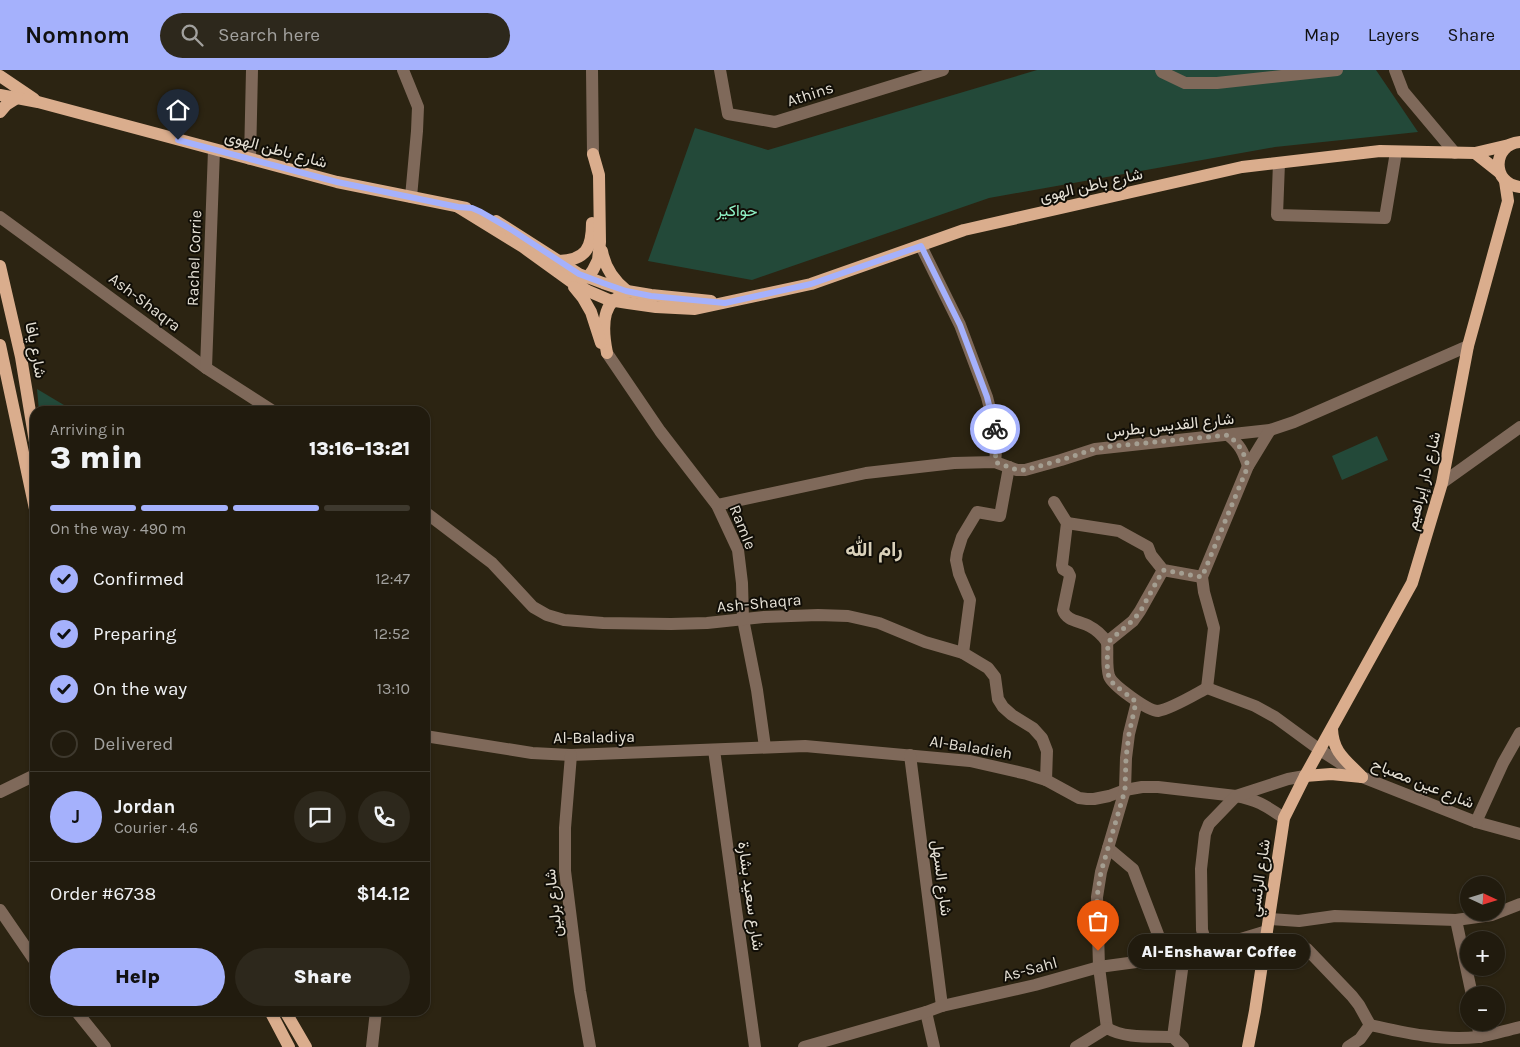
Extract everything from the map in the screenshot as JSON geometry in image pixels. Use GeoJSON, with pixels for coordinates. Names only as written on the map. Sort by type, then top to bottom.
{"type":"FeatureCollection","features":[{"type":"Feature","properties":{"kind":"main road"},"geometry":{"type":"LineString","coordinates":[[0,76],[38,102]]}},
{"type":"Feature","properties":{"kind":"main road","name":"شارع باطن الهوى"},"geometry":{"type":"LineString","coordinates":[[0,95],[38,102],[337,182],[458,207],[472,208],[579,274],[626,291],[651,296],[725,303]]}},
{"type":"Feature","properties":{"kind":"main road"},"geometry":{"type":"LineString","coordinates":[[0,112],[6,105],[17,98]]}},
{"type":"Feature","properties":{"kind":"main road","name":"شارع باطن الهوى"},"geometry":{"type":"LineString","coordinates":[[570,281],[588,291],[614,300],[656,307],[695,309],[811,284],[964,230],[1242,168],[1380,151],[1475,153],[1515,144]]}},
{"type":"Feature","properties":{"kind":"main road"},"geometry":{"type":"LineString","coordinates":[[1515,144],[1503,150],[1499,157],[1498,165],[1508,201],[1520,191]]}},
{"type":"Feature","properties":{"kind":"main road"},"geometry":{"type":"LineString","coordinates":[[1475,153],[1511,185],[1520,187]]}},
{"type":"Feature","properties":{"kind":"main road"},"geometry":{"type":"LineString","coordinates":[[570,281],[588,277],[598,260],[600,242],[599,176],[593,154]]}},
{"type":"Feature","properties":{"kind":"main road"},"geometry":{"type":"LineString","coordinates":[[559,261],[576,258],[590,246],[592,238],[591,176],[593,154]]}},
{"type":"Feature","properties":{"kind":"main road","name":"شارع دار إبراهيم"},"geometry":{"type":"LineString","coordinates":[[1320,750],[1412,583],[1442,483],[1468,346],[1508,201]]}},
{"type":"Feature","properties":{"kind":"main road"},"geometry":{"type":"LineString","coordinates":[[458,207],[523,248],[570,281],[591,312],[600,340],[607,353]]}},
{"type":"Feature","properties":{"kind":"main road"},"geometry":{"type":"LineString","coordinates":[[600,242],[603,261],[607,269],[612,278],[626,291],[614,300],[608,308],[604,338],[607,353]]}},
{"type":"Feature","properties":{"kind":"main road","name":"شارع يافا"},"geometry":{"type":"LineString","coordinates":[[0,266],[22,356],[30,409]]}},
{"type":"Feature","properties":{"kind":"main road","name":"شارع يافا"},"geometry":{"type":"LineString","coordinates":[[0,345],[30,485]]}},
{"type":"Feature","properties":{"kind":"main road"},"geometry":{"type":"LineString","coordinates":[[1332,729],[1332,740],[1335,748],[1362,777]]}},
{"type":"Feature","properties":{"kind":"main road","name":"شارع الرئسي"},"geometry":{"type":"LineString","coordinates":[[1248,1047],[1268,930],[1284,818],[1320,750]]}},
{"type":"Feature","properties":{"kind":"main road"},"geometry":{"type":"LineString","coordinates":[[1305,776],[1331,774],[1362,777]]}},
{"type":"Feature","properties":{"kind":"main road"},"geometry":{"type":"LineString","coordinates":[[273,1016],[289,1047]]}},
{"type":"Feature","properties":{"kind":"main road"},"geometry":{"type":"LineString","coordinates":[[288,1016],[306,1047]]}},
{"type":"Feature","properties":{"kind":"street"},"geometry":{"type":"LineString","coordinates":[[250,159],[252,70]]}},
{"type":"Feature","properties":{"kind":"street"},"geometry":{"type":"LineString","coordinates":[[403,70],[418,107],[411,197]]}},
{"type":"Feature","properties":{"kind":"street"},"geometry":{"type":"LineString","coordinates":[[592,70],[593,154]]}},
{"type":"Feature","properties":{"kind":"street","name":"Athins"},"geometry":{"type":"LineString","coordinates":[[720,70],[728,114],[776,122],[944,70]]}},
{"type":"Feature","properties":{"kind":"street"},"geometry":{"type":"LineString","coordinates":[[1161,70],[1185,82],[1217,83],[1337,70]]}},
{"type":"Feature","properties":{"kind":"street"},"geometry":{"type":"LineString","coordinates":[[1394,70],[1402,90],[1455,153]]}},
{"type":"Feature","properties":{"kind":"street","name":"Rachel Corrie"},"geometry":{"type":"LineString","coordinates":[[206,368],[214,150]]}},
{"type":"Feature","properties":{"kind":"street"},"geometry":{"type":"LineString","coordinates":[[1279,163],[1277,215],[1385,218],[1396,152]]}},
{"type":"Feature","properties":{"kind":"street","name":"Ash-Shaqra"},"geometry":{"type":"LineString","coordinates":[[0,217],[206,368],[265,406]]}},
{"type":"Feature","properties":{"kind":"street"},"geometry":{"type":"LineString","coordinates":[[921,246],[960,325],[987,397],[997,441],[995,462]]}},
{"type":"Feature","properties":{"kind":"street","name":"شارع القديس بطرس"},"geometry":{"type":"LineString","coordinates":[[717,505],[866,472],[954,463],[995,462],[1017,470],[1025,470],[1095,449],[1270,430],[1294,422],[1468,346]]}},
{"type":"Feature","properties":{"kind":"street","name":"Ramle"},"geometry":{"type":"LineString","coordinates":[[607,353],[660,430],[717,505],[738,550],[742,582],[742,619],[757,690],[764,748]]}},
{"type":"Feature","properties":{"kind":"street"},"geometry":{"type":"LineString","coordinates":[[1442,483],[1520,427]]}},
{"type":"Feature","properties":{"kind":"street"},"geometry":{"type":"LineString","coordinates":[[1054,502],[1067,523],[1062,565],[1063,569],[1070,576],[1063,610],[1064,615],[1089,626],[1108,642],[1108,666],[1112,682],[1136,702],[1151,710],[1159,711],[1182,702],[1207,688],[1214,628],[1202,577],[1248,466],[1270,430]]}},
{"type":"Feature","properties":{"kind":"street"},"geometry":{"type":"LineString","coordinates":[[1228,435],[1238,443],[1248,466]]}},
{"type":"Feature","properties":{"kind":"street"},"geometry":{"type":"LineString","coordinates":[[963,653],[970,600],[959,574],[956,560],[958,544],[977,512],[1000,516],[1009,467]]}},
{"type":"Feature","properties":{"kind":"street","name":"Ash-Shaqra"},"geometry":{"type":"LineString","coordinates":[[430,516],[477,551],[507,578],[534,607],[547,615],[573,621],[603,624],[698,624],[742,619],[818,615],[848,616],[879,623],[910,636],[963,653],[988,668],[995,677],[998,699],[1003,707],[1033,728],[1042,738],[1047,751],[1046,780]]}},
{"type":"Feature","properties":{"kind":"street"},"geometry":{"type":"LineString","coordinates":[[1067,523],[1119,531],[1148,547],[1163,570],[1202,577]]}},
{"type":"Feature","properties":{"kind":"street"},"geometry":{"type":"LineString","coordinates":[[1108,642],[1136,616],[1163,570]]}},
{"type":"Feature","properties":{"kind":"street","name":"شارع عين مصباح"},"geometry":{"type":"LineString","coordinates":[[1207,688],[1255,706],[1275,717],[1320,750],[1362,777],[1476,822],[1520,834]]}},
{"type":"Feature","properties":{"kind":"street"},"geometry":{"type":"LineString","coordinates":[[1107,1028],[1099,967],[1097,897],[1101,872],[1125,790],[1129,734],[1136,702]]}},
{"type":"Feature","properties":{"kind":"street"},"geometry":{"type":"LineString","coordinates":[[1476,822],[1503,763],[1516,750],[1520,733]]}},
{"type":"Feature","properties":{"kind":"street","name":"Al-Baladiya"},"geometry":{"type":"LineString","coordinates":[[430,737],[532,753],[571,755],[764,748]]}},
{"type":"Feature","properties":{"kind":"street","name":"Al-Baladieh"},"geometry":{"type":"LineString","coordinates":[[764,748],[805,746],[970,761],[1009,769],[1046,780],[1079,798],[1094,800],[1125,790],[1142,787],[1158,787],[1236,796],[1261,802],[1284,818]]}},
{"type":"Feature","properties":{"kind":"street","name":"شارع سعيد بشارة"},"geometry":{"type":"LineString","coordinates":[[714,750],[755,1047]]}},
{"type":"Feature","properties":{"kind":"street","name":"شارع برلين"},"geometry":{"type":"LineString","coordinates":[[571,755],[565,828],[565,871],[580,991],[590,1047]]}},
{"type":"Feature","properties":{"kind":"street","name":"شارع السهل"},"geometry":{"type":"LineString","coordinates":[[910,755],[942,1006]]}},
{"type":"Feature","properties":{"kind":"street"},"geometry":{"type":"LineString","coordinates":[[1208,949],[1202,930],[1201,869],[1205,834],[1209,824],[1236,796],[1288,779],[1305,776]]}},
{"type":"Feature","properties":{"kind":"street"},"geometry":{"type":"LineString","coordinates":[[0,792],[30,777]]}},
{"type":"Feature","properties":{"kind":"street"},"geometry":{"type":"LineString","coordinates":[[1108,848],[1133,869],[1167,958]]}},
{"type":"Feature","properties":{"kind":"street"},"geometry":{"type":"LineString","coordinates":[[1268,930],[1299,921],[1334,916],[1456,920],[1492,915],[1520,904]]}},
{"type":"Feature","properties":{"kind":"street"},"geometry":{"type":"LineString","coordinates":[[0,910],[30,954]]}},
{"type":"Feature","properties":{"kind":"street"},"geometry":{"type":"LineString","coordinates":[[1456,920],[1470,986]]}},
{"type":"Feature","properties":{"kind":"street"},"geometry":{"type":"LineString","coordinates":[[1268,930],[1307,949],[1352,996],[1370,1025],[1396,1031],[1452,1038],[1480,1036],[1520,1027]]}},
{"type":"Feature","properties":{"kind":"street","name":"As-Sahl"},"geometry":{"type":"LineString","coordinates":[[804,1047],[942,1006],[1020,990],[1099,967],[1184,955],[1268,930]]}},
{"type":"Feature","properties":{"kind":"street"},"geometry":{"type":"LineString","coordinates":[[1173,1037],[1184,955]]}},
{"type":"Feature","properties":{"kind":"street"},"geometry":{"type":"LineString","coordinates":[[926,1012],[934,1047]]}},
{"type":"Feature","properties":{"kind":"street"},"geometry":{"type":"LineString","coordinates":[[80,1016],[105,1047]]}},
{"type":"Feature","properties":{"kind":"street"},"geometry":{"type":"LineString","coordinates":[[372,1047],[375,1016]]}},
{"type":"Feature","properties":{"kind":"street"},"geometry":{"type":"LineString","coordinates":[[1348,1047],[1360,1039],[1370,1025]]}},
{"type":"Feature","properties":{"kind":"street"},"geometry":{"type":"LineString","coordinates":[[1107,1028],[1133,1041],[1173,1037]]}},
{"type":"Feature","properties":{"kind":"street"},"geometry":{"type":"LineString","coordinates":[[1076,1047],[1107,1028]]}},
{"type":"Feature","properties":{"kind":"street"},"geometry":{"type":"LineString","coordinates":[[1479,1031],[1480,1036]]}},
{"type":"Feature","properties":{"kind":"street"},"geometry":{"type":"LineString","coordinates":[[1173,1037],[1183,1047]]}},
{"type":"Feature","properties":{"kind":"green space","name":"حواكير"},"geometry":{"type":"Polygon","coordinates":[[[1037,70],[1376,70],[1418,132],[1275,147],[989,198],[752,280],[648,261],[695,128],[768,150],[1037,70]]]}},
{"type":"Feature","properties":{"kind":"green space"},"geometry":{"type":"Polygon","coordinates":[[[37,389],[66,406],[39,406],[37,389]]]}},
{"type":"Feature","properties":{"kind":"green space"},"geometry":{"type":"Polygon","coordinates":[[[1377,436],[1388,460],[1342,480],[1332,456],[1377,436]]]}},
{"type":"Feature","properties":{"kind":"way so far"},"geometry":{"type":"LineString","coordinates":[[995,429],[997,441],[995,462],[1017,470],[1033,468],[1095,449],[1228,435],[1238,443],[1248,466],[1202,577],[1163,570],[1140,612],[1108,642],[1108,666],[1112,682],[1136,702],[1126,758],[1125,790],[1101,872],[1097,897],[1098,951]]}},
{"type":"Feature","properties":{"kind":"place","name":"Al-Enshawar Coffee"},"geometry":{"type":"Point","coordinates":[1098,951]}},
{"type":"Feature","properties":{"kind":"district","name":"رام الله"},"geometry":{"type":"Point","coordinates":[874,549]}},
{"type":"Feature","properties":{"kind":"route"},"geometry":{"type":"LineString","coordinates":[[178,140],[337,182],[458,207],[472,208],[512,230],[579,274],[626,291],[651,296],[725,303],[811,284],[921,246],[960,325],[987,397],[995,429]]}}]}
